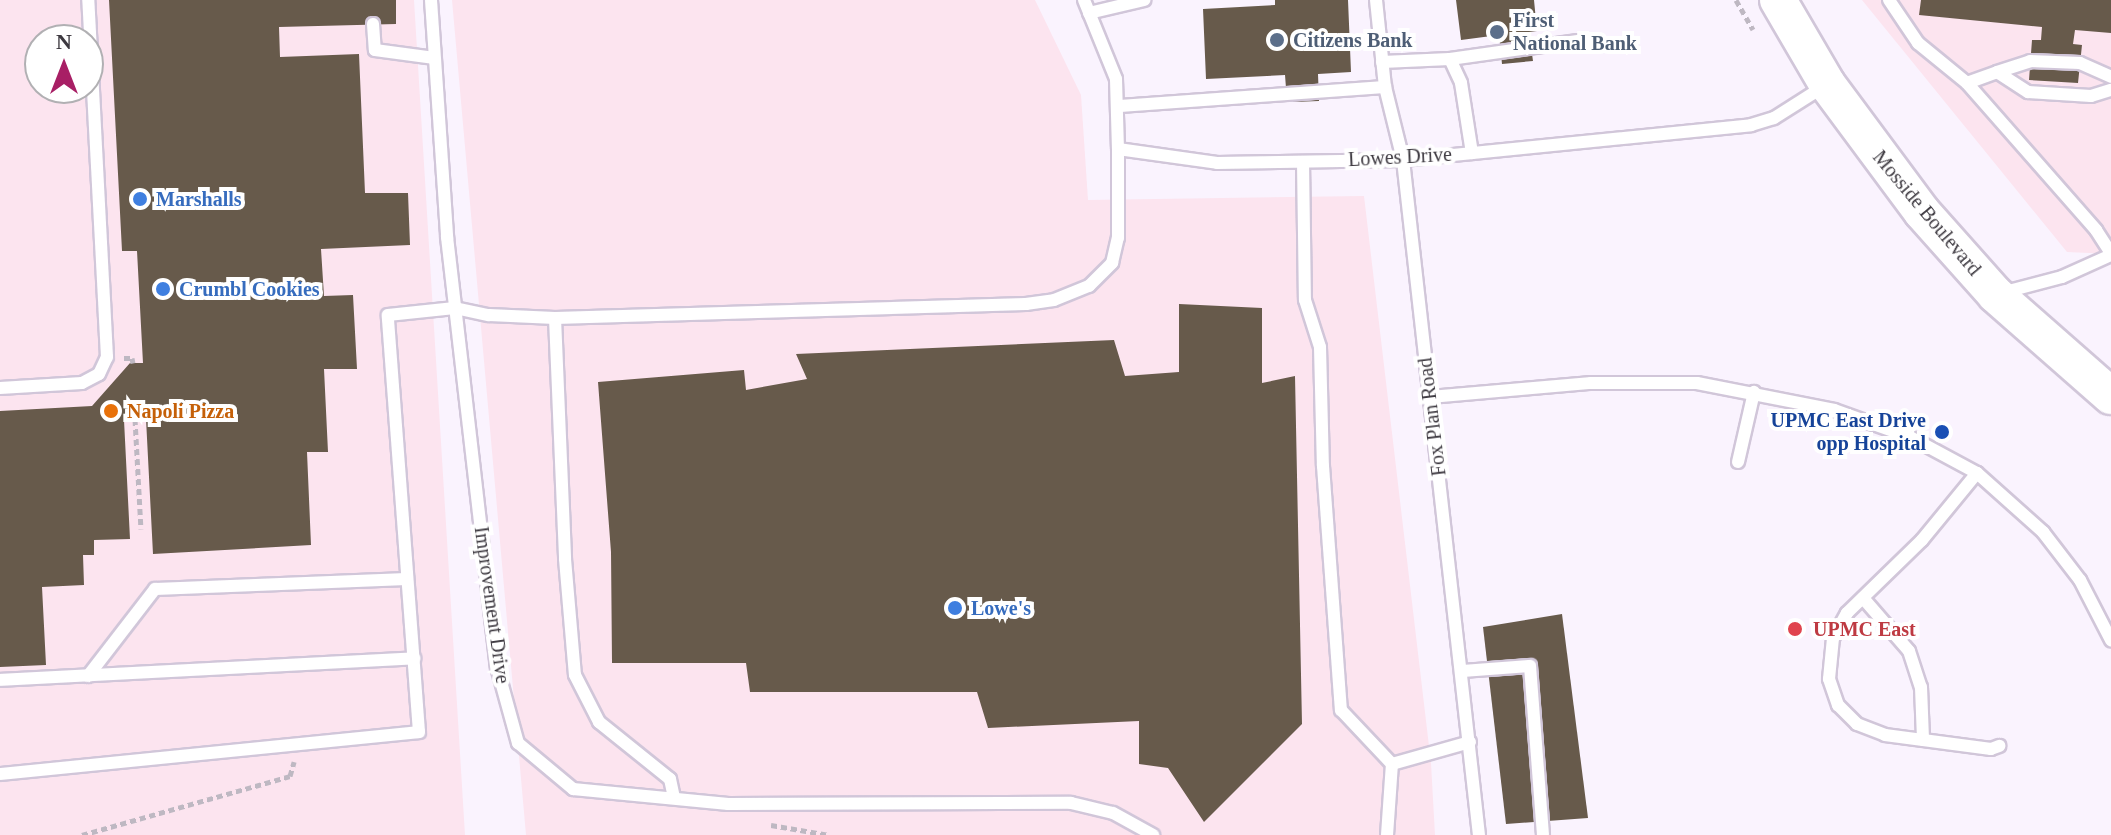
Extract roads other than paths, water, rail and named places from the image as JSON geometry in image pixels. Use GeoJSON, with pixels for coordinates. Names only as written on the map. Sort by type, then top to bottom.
{"type":"FeatureCollection","features":[{"type":"Feature","properties":{"kind":"main road","name":"Mosside Boulevard"},"geometry":{"type":"LineString","coordinates":[[1778,0],[1827,84],[1922,212],[1996,295],[2111,396]]}},
{"type":"Feature","properties":{"kind":"lane"},"geometry":{"type":"LineString","coordinates":[[0,388],[82,383],[99,374],[107,357],[88,0]]}},
{"type":"Feature","properties":{"kind":"lane","name":"Improvement Drive"},"geometry":{"type":"LineString","coordinates":[[431,0],[455,308],[497,667],[518,743],[573,789],[728,804],[1071,803],[1113,813],[1153,835]]}},
{"type":"Feature","properties":{"kind":"lane"},"geometry":{"type":"LineString","coordinates":[[0,774],[419,732],[388,315],[455,308],[489,315],[555,318],[1026,304],[1054,300],[1089,286],[1112,263],[1118,238],[1119,106],[1116,79],[1084,0]]}},
{"type":"Feature","properties":{"kind":"lane"},"geometry":{"type":"LineString","coordinates":[[1089,13],[1144,0]]}},
{"type":"Feature","properties":{"kind":"lane","name":"Fox Plan Road"},"geometry":{"type":"LineString","coordinates":[[1376,0],[1385,87],[1403,160],[1479,835]]}},
{"type":"Feature","properties":{"kind":"lane"},"geometry":{"type":"LineString","coordinates":[[1889,0],[1918,43],[1967,83],[2096,230],[2111,254],[2062,277],[1996,295]]}},
{"type":"Feature","properties":{"kind":"lane"},"geometry":{"type":"LineString","coordinates":[[373,24],[375,50],[434,58]]}},
{"type":"Feature","properties":{"kind":"lane"},"geometry":{"type":"LineString","coordinates":[[1382,62],[1450,59],[1578,41]]}},
{"type":"Feature","properties":{"kind":"lane"},"geometry":{"type":"LineString","coordinates":[[1450,59],[1461,83],[1472,153]]}},
{"type":"Feature","properties":{"kind":"lane"},"geometry":{"type":"LineString","coordinates":[[1967,83],[2030,61],[2080,63],[2111,77]]}},
{"type":"Feature","properties":{"kind":"lane"},"geometry":{"type":"LineString","coordinates":[[1997,72],[2028,92],[2091,96],[2111,90]]}},
{"type":"Feature","properties":{"kind":"lane","name":"Lowes Drive"},"geometry":{"type":"LineString","coordinates":[[1118,149],[1217,163],[1403,160],[1751,125],[1774,118],[1827,84]]}},
{"type":"Feature","properties":{"kind":"lane"},"geometry":{"type":"LineString","coordinates":[[1119,106],[1385,87]]}},
{"type":"Feature","properties":{"kind":"lane"},"geometry":{"type":"LineString","coordinates":[[1303,162],[1305,300],[1320,347],[1323,466],[1341,710],[1392,764],[1387,835]]}},
{"type":"Feature","properties":{"kind":"lane"},"geometry":{"type":"LineString","coordinates":[[555,318],[565,559],[575,675],[599,722],[670,779],[674,798]]}},
{"type":"Feature","properties":{"kind":"lane"},"geometry":{"type":"LineString","coordinates":[[1430,397],[1650,381],[1754,392],[1834,410],[1910,437],[1977,473],[2043,532],[2080,580],[2111,640]]}},
{"type":"Feature","properties":{"kind":"lane"},"geometry":{"type":"LineString","coordinates":[[1738,462],[1754,392]]}},
{"type":"Feature","properties":{"kind":"lane"},"geometry":{"type":"LineString","coordinates":[[1977,473],[1922,540],[1847,613],[1833,638],[1829,679],[1838,705],[1857,724],[1885,735],[1991,749],[1999,746]]}},
{"type":"Feature","properties":{"kind":"lane"},"geometry":{"type":"LineString","coordinates":[[88,676],[155,589],[407,579]]}},
{"type":"Feature","properties":{"kind":"lane"},"geometry":{"type":"LineString","coordinates":[[1863,598],[1909,651],[1921,687],[1923,740]]}},
{"type":"Feature","properties":{"kind":"lane"},"geometry":{"type":"LineString","coordinates":[[0,680],[414,658]]}},
{"type":"Feature","properties":{"kind":"lane"},"geometry":{"type":"LineString","coordinates":[[1462,671],[1530,666],[1543,835]]}},
{"type":"Feature","properties":{"kind":"lane"},"geometry":{"type":"LineString","coordinates":[[1392,764],[1470,742]]}},
{"type":"Feature","properties":{"kind":"place","name":"First National Bank"},"geometry":{"type":"Point","coordinates":[1497,32]}},
{"type":"Feature","properties":{"kind":"place","name":"Citizens Bank"},"geometry":{"type":"Point","coordinates":[1277,40]}},
{"type":"Feature","properties":{"kind":"place","name":"Marshalls"},"geometry":{"type":"Point","coordinates":[140,199]}},
{"type":"Feature","properties":{"kind":"place","name":"Crumbl Cookies"},"geometry":{"type":"Point","coordinates":[163,289]}},
{"type":"Feature","properties":{"kind":"place","name":"Napoli Pizza"},"geometry":{"type":"Point","coordinates":[111,411]}},
{"type":"Feature","properties":{"kind":"place","name":"UPMC East Drive opp Hospital"},"geometry":{"type":"Point","coordinates":[1942,432]}},
{"type":"Feature","properties":{"kind":"place","name":"Lowe's"},"geometry":{"type":"Point","coordinates":[955,608]}},
{"type":"Feature","properties":{"kind":"place","name":"UPMC East"},"geometry":{"type":"Point","coordinates":[1795,629]}}]}
